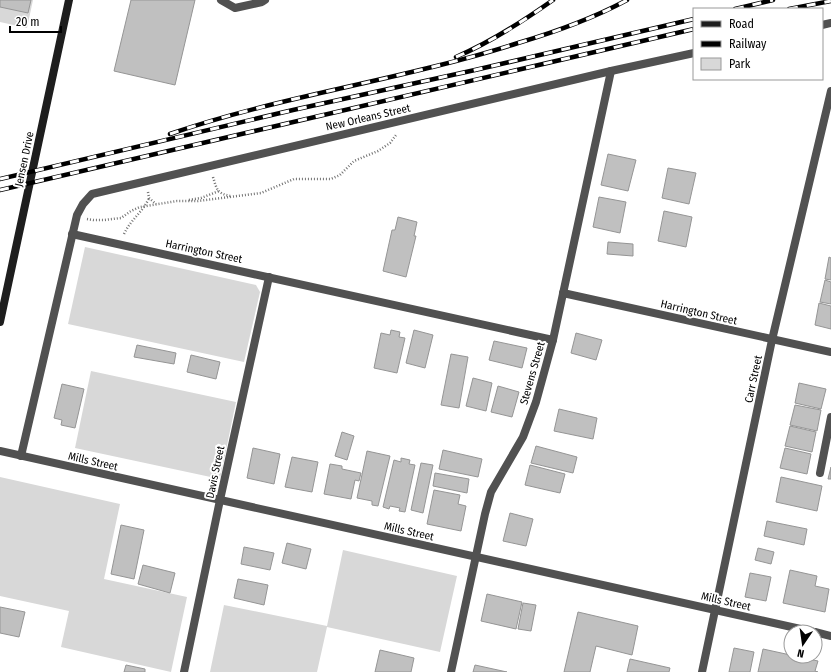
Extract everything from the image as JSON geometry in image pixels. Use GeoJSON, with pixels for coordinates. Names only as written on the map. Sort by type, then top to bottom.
{"type":"FeatureCollection","features":[{"type":"Feature","properties":{"kind":"main road","name":"Jensen Drive"},"geometry":{"type":"LineString","coordinates":[[0,322],[69,0]]}},
{"type":"Feature","properties":{"kind":"street"},"geometry":{"type":"LineString","coordinates":[[221,0],[235,8],[265,0]]}},
{"type":"Feature","properties":{"kind":"street","name":"New Orleans Street"},"geometry":{"type":"LineString","coordinates":[[72,234],[77,215],[83,204],[92,194],[611,71],[693,53]]}},
{"type":"Feature","properties":{"kind":"street","name":"Stevens Street"},"geometry":{"type":"LineString","coordinates":[[451,672],[491,492],[523,437],[536,402],[553,340],[611,71]]}},
{"type":"Feature","properties":{"kind":"street","name":"Carr Street"},"geometry":{"type":"LineString","coordinates":[[702,672],[772,340],[831,91]]}},
{"type":"Feature","properties":{"kind":"street"},"geometry":{"type":"LineString","coordinates":[[21,456],[72,234]]}},
{"type":"Feature","properties":{"kind":"street","name":"Harrington Street"},"geometry":{"type":"LineString","coordinates":[[72,234],[553,340]]}},
{"type":"Feature","properties":{"kind":"street","name":"Davis Street"},"geometry":{"type":"LineString","coordinates":[[184,672],[269,277]]}},
{"type":"Feature","properties":{"kind":"street","name":"Harrington Street"},"geometry":{"type":"LineString","coordinates":[[563,293],[831,352]]}},
{"type":"Feature","properties":{"kind":"street"},"geometry":{"type":"LineString","coordinates":[[820,473],[831,417]]}},
{"type":"Feature","properties":{"kind":"street","name":"Mills Street"},"geometry":{"type":"LineString","coordinates":[[0,451],[783,625]]}},
{"type":"Feature","properties":{"kind":"path"},"geometry":{"type":"LineString","coordinates":[[177,201],[198,201],[261,193],[294,179],[331,178],[340,175],[354,162],[378,151],[390,143],[396,135],[394,122]]}},
{"type":"Feature","properties":{"kind":"path"},"geometry":{"type":"LineString","coordinates":[[210,166],[216,189],[222,194],[233,196]]}},
{"type":"Feature","properties":{"kind":"path"},"geometry":{"type":"LineString","coordinates":[[77,215],[93,220],[121,218],[131,211],[146,206],[201,198],[219,192]]}},
{"type":"Feature","properties":{"kind":"path"},"geometry":{"type":"LineString","coordinates":[[120,244],[133,219],[146,206],[149,198]]}},
{"type":"Feature","properties":{"kind":"green space"},"geometry":{"type":"Polygon","coordinates":[[[0,0],[33,0],[27,28],[0,22],[0,0]]]}},
{"type":"Feature","properties":{"kind":"green space"},"geometry":{"type":"Polygon","coordinates":[[[85,247],[256,285],[260,292],[244,362],[68,324],[85,247]]]}},
{"type":"Feature","properties":{"kind":"green space"},"geometry":{"type":"Polygon","coordinates":[[[91,371],[236,402],[220,479],[75,448],[91,371]]]}},
{"type":"Feature","properties":{"kind":"green space"},"geometry":{"type":"Polygon","coordinates":[[[0,477],[120,504],[104,579],[187,597],[171,672],[61,647],[69,611],[0,596],[0,477]]]}},
{"type":"Feature","properties":{"kind":"green space"},"geometry":{"type":"Polygon","coordinates":[[[343,550],[457,576],[440,652],[327,627],[317,672],[210,672],[224,605],[327,626],[343,550]]]}},
{"type":"Feature","properties":{"kind":"building"},"geometry":{"type":"Polygon","coordinates":[[[0,0],[31,0],[28,13],[0,7],[0,0]]]}},
{"type":"Feature","properties":{"kind":"building"},"geometry":{"type":"Polygon","coordinates":[[[131,0],[195,0],[175,85],[114,71],[131,0]]]}},
{"type":"Feature","properties":{"kind":"building"},"geometry":{"type":"Polygon","coordinates":[[[608,154],[636,160],[628,191],[601,185],[608,154]]]}},
{"type":"Feature","properties":{"kind":"building"},"geometry":{"type":"Polygon","coordinates":[[[668,168],[696,173],[689,204],[662,198],[668,168]]]}},
{"type":"Feature","properties":{"kind":"building"},"geometry":{"type":"Polygon","coordinates":[[[599,197],[626,202],[620,233],[593,227],[599,197]]]}},
{"type":"Feature","properties":{"kind":"building"},"geometry":{"type":"Polygon","coordinates":[[[664,211],[692,217],[686,247],[658,241],[664,211]]]}},
{"type":"Feature","properties":{"kind":"building"},"geometry":{"type":"Polygon","coordinates":[[[398,217],[417,222],[414,236],[416,236],[406,277],[383,271],[392,230],[395,230],[398,217]]]}},
{"type":"Feature","properties":{"kind":"building"},"geometry":{"type":"Polygon","coordinates":[[[608,242],[633,244],[633,256],[607,254],[608,242]]]}},
{"type":"Feature","properties":{"kind":"building"},"geometry":{"type":"Polygon","coordinates":[[[829,257],[831,258],[831,280],[825,279],[829,257]]]}},
{"type":"Feature","properties":{"kind":"building"},"geometry":{"type":"Polygon","coordinates":[[[825,280],[831,282],[831,304],[820,302],[825,280]]]}},
{"type":"Feature","properties":{"kind":"building"},"geometry":{"type":"Polygon","coordinates":[[[819,303],[831,306],[831,329],[815,325],[819,303]]]}},
{"type":"Feature","properties":{"kind":"building"},"geometry":{"type":"Polygon","coordinates":[[[391,330],[400,332],[399,337],[405,338],[397,373],[374,368],[381,333],[390,335],[391,330]]]}},
{"type":"Feature","properties":{"kind":"building"},"geometry":{"type":"Polygon","coordinates":[[[414,330],[433,335],[425,368],[406,363],[414,330]]]}},
{"type":"Feature","properties":{"kind":"building"},"geometry":{"type":"Polygon","coordinates":[[[576,333],[602,340],[596,360],[571,353],[576,333]]]}},
{"type":"Feature","properties":{"kind":"building"},"geometry":{"type":"Polygon","coordinates":[[[494,341],[527,348],[522,368],[489,360],[494,341]]]}},
{"type":"Feature","properties":{"kind":"building"},"geometry":{"type":"Polygon","coordinates":[[[137,345],[176,353],[174,364],[134,357],[137,345]]]}},
{"type":"Feature","properties":{"kind":"building"},"geometry":{"type":"Polygon","coordinates":[[[451,354],[468,357],[459,408],[441,405],[451,354]]]}},
{"type":"Feature","properties":{"kind":"building"},"geometry":{"type":"Polygon","coordinates":[[[191,355],[220,362],[216,379],[187,372],[191,355]]]}},
{"type":"Feature","properties":{"kind":"building"},"geometry":{"type":"Polygon","coordinates":[[[473,378],[492,383],[486,411],[466,406],[473,378]]]}},
{"type":"Feature","properties":{"kind":"building"},"geometry":{"type":"Polygon","coordinates":[[[799,383],[826,389],[821,409],[795,403],[799,383]]]}},
{"type":"Feature","properties":{"kind":"building"},"geometry":{"type":"Polygon","coordinates":[[[62,384],[84,389],[75,428],[61,425],[62,420],[54,418],[62,384]]]}},
{"type":"Feature","properties":{"kind":"building"},"geometry":{"type":"Polygon","coordinates":[[[498,386],[519,392],[512,417],[491,412],[498,386]]]}},
{"type":"Feature","properties":{"kind":"building"},"geometry":{"type":"Polygon","coordinates":[[[795,405],[821,410],[817,431],[790,425],[795,405]]]}},
{"type":"Feature","properties":{"kind":"building"},"geometry":{"type":"Polygon","coordinates":[[[559,409],[597,418],[593,439],[554,431],[559,409]]]}},
{"type":"Feature","properties":{"kind":"building"},"geometry":{"type":"Polygon","coordinates":[[[790,426],[816,432],[812,452],[785,446],[790,426]]]}},
{"type":"Feature","properties":{"kind":"building"},"geometry":{"type":"Polygon","coordinates":[[[342,432],[354,436],[347,460],[335,456],[342,432]]]}},
{"type":"Feature","properties":{"kind":"building"},"geometry":{"type":"Polygon","coordinates":[[[536,446],[577,457],[573,473],[531,463],[536,446]]]}},
{"type":"Feature","properties":{"kind":"building"},"geometry":{"type":"Polygon","coordinates":[[[253,448],[280,454],[274,484],[247,478],[253,448]]]}},
{"type":"Feature","properties":{"kind":"building"},"geometry":{"type":"Polygon","coordinates":[[[785,448],[811,454],[807,474],[780,468],[785,448]]]}},
{"type":"Feature","properties":{"kind":"building"},"geometry":{"type":"Polygon","coordinates":[[[443,450],[482,459],[478,477],[439,469],[443,450]]]}},
{"type":"Feature","properties":{"kind":"building"},"geometry":{"type":"Polygon","coordinates":[[[367,451],[390,456],[378,506],[372,505],[372,501],[357,498],[367,451]]]}},
{"type":"Feature","properties":{"kind":"building"},"geometry":{"type":"Polygon","coordinates":[[[292,457],[318,462],[312,492],[285,487],[292,457]]]}},
{"type":"Feature","properties":{"kind":"building"},"geometry":{"type":"Polygon","coordinates":[[[401,458],[410,460],[409,464],[415,465],[405,512],[399,511],[400,508],[390,506],[389,509],[383,507],[394,460],[401,462],[401,458]]]}},
{"type":"Feature","properties":{"kind":"building"},"geometry":{"type":"Polygon","coordinates":[[[421,463],[433,465],[423,513],[411,510],[421,463]]]}},
{"type":"Feature","properties":{"kind":"building"},"geometry":{"type":"Polygon","coordinates":[[[330,464],[342,466],[342,469],[361,473],[359,481],[355,480],[351,499],[324,494],[330,464]]]}},
{"type":"Feature","properties":{"kind":"building"},"geometry":{"type":"Polygon","coordinates":[[[530,465],[565,474],[560,493],[525,485],[530,465]]]}},
{"type":"Feature","properties":{"kind":"building"},"geometry":{"type":"Polygon","coordinates":[[[831,467],[831,479],[828,479],[831,467]]]}},
{"type":"Feature","properties":{"kind":"building"},"geometry":{"type":"Polygon","coordinates":[[[435,473],[469,479],[467,493],[433,486],[435,473]]]}},
{"type":"Feature","properties":{"kind":"building"},"geometry":{"type":"Polygon","coordinates":[[[781,477],[822,486],[817,511],[776,502],[781,477]]]}},
{"type":"Feature","properties":{"kind":"building"},"geometry":{"type":"Polygon","coordinates":[[[434,490],[460,495],[458,504],[466,506],[461,531],[427,524],[434,490]]]}},
{"type":"Feature","properties":{"kind":"building"},"geometry":{"type":"Polygon","coordinates":[[[510,513],[533,519],[526,546],[503,541],[510,513]]]}},
{"type":"Feature","properties":{"kind":"building"},"geometry":{"type":"Polygon","coordinates":[[[767,521],[807,529],[804,545],[764,536],[767,521]]]}},
{"type":"Feature","properties":{"kind":"building"},"geometry":{"type":"Polygon","coordinates":[[[121,525],[144,530],[134,579],[111,574],[121,525]]]}},
{"type":"Feature","properties":{"kind":"building"},"geometry":{"type":"Polygon","coordinates":[[[287,543],[311,549],[306,569],[282,563],[287,543]]]}},
{"type":"Feature","properties":{"kind":"building"},"geometry":{"type":"Polygon","coordinates":[[[244,547],[274,553],[270,570],[241,564],[244,547]]]}},
{"type":"Feature","properties":{"kind":"building"},"geometry":{"type":"Polygon","coordinates":[[[758,548],[774,552],[771,564],[755,560],[758,548]]]}},
{"type":"Feature","properties":{"kind":"building"},"geometry":{"type":"Polygon","coordinates":[[[143,565],[175,573],[170,593],[138,584],[143,565]]]}},
{"type":"Feature","properties":{"kind":"building"},"geometry":{"type":"Polygon","coordinates":[[[790,570],[817,576],[815,586],[829,589],[825,612],[783,603],[790,570]]]}},
{"type":"Feature","properties":{"kind":"building"},"geometry":{"type":"Polygon","coordinates":[[[750,573],[771,577],[766,601],[745,597],[750,573]]]}},
{"type":"Feature","properties":{"kind":"building"},"geometry":{"type":"Polygon","coordinates":[[[238,579],[268,585],[264,605],[234,598],[238,579]]]}},
{"type":"Feature","properties":{"kind":"building"},"geometry":{"type":"Polygon","coordinates":[[[487,594],[522,602],[516,629],[481,621],[487,594]]]}},
{"type":"Feature","properties":{"kind":"building"},"geometry":{"type":"Polygon","coordinates":[[[523,603],[536,605],[531,631],[518,629],[523,603]]]}},
{"type":"Feature","properties":{"kind":"building"},"geometry":{"type":"Polygon","coordinates":[[[0,607],[25,612],[19,637],[0,633],[0,607]]]}},
{"type":"Feature","properties":{"kind":"building"},"geometry":{"type":"Polygon","coordinates":[[[578,612],[638,626],[632,655],[596,646],[590,672],[564,672],[578,612]]]}},
{"type":"Feature","properties":{"kind":"building"},"geometry":{"type":"Polygon","coordinates":[[[734,648],[754,652],[750,672],[729,672],[734,648]]]}},
{"type":"Feature","properties":{"kind":"building"},"geometry":{"type":"Polygon","coordinates":[[[763,649],[783,653],[783,664],[817,664],[815,671],[818,672],[758,672],[763,649]]]}},
{"type":"Feature","properties":{"kind":"building"},"geometry":{"type":"Polygon","coordinates":[[[380,650],[414,658],[411,672],[375,672],[380,650]]]}},
{"type":"Feature","properties":{"kind":"building"},"geometry":{"type":"Polygon","coordinates":[[[630,659],[670,668],[669,672],[627,672],[630,659]]]}},
{"type":"Feature","properties":{"kind":"building"},"geometry":{"type":"Polygon","coordinates":[[[126,665],[145,669],[145,672],[124,672],[126,665]]]}},
{"type":"Feature","properties":{"kind":"building"},"geometry":{"type":"Polygon","coordinates":[[[475,665],[507,672],[473,672],[475,665]]]}},
{"type":"Feature","properties":{"kind":"railway"},"geometry":{"type":"LineString","coordinates":[[456,57],[482,45],[506,31],[553,0]]}},
{"type":"Feature","properties":{"kind":"railway"},"geometry":{"type":"LineString","coordinates":[[170,134],[213,120],[299,98],[475,56],[560,30],[627,0]]}},
{"type":"Feature","properties":{"kind":"railway"},"geometry":{"type":"LineString","coordinates":[[739,8],[773,0]]}},
{"type":"Feature","properties":{"kind":"railway"},"geometry":{"type":"LineString","coordinates":[[794,8],[831,1]]}},
{"type":"Feature","properties":{"kind":"railway"},"geometry":{"type":"LineString","coordinates":[[0,179],[293,110],[475,70],[693,19]]}},
{"type":"Feature","properties":{"kind":"railway"},"geometry":{"type":"LineString","coordinates":[[0,190],[693,29]]}}]}
